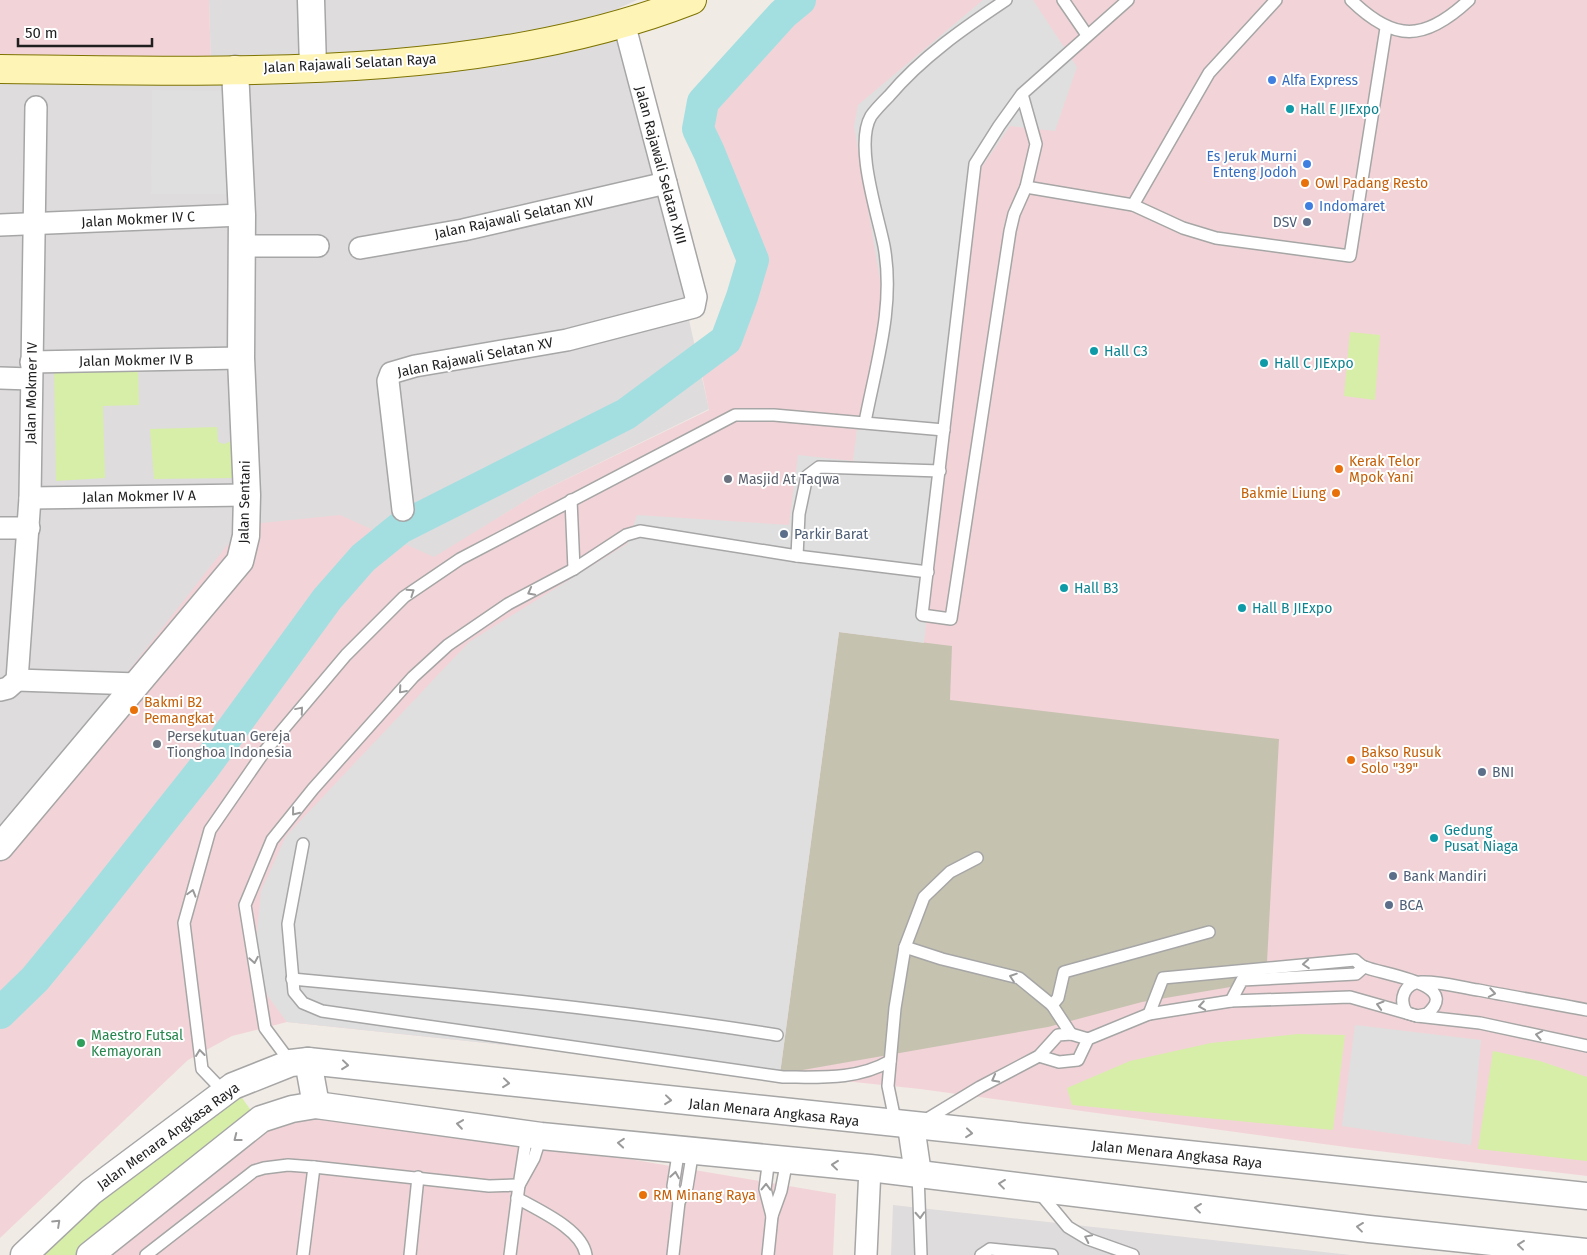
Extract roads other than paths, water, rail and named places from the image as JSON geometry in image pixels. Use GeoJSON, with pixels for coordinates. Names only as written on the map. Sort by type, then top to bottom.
{"type":"FeatureCollection","features":[{"type":"Feature","properties":{"kind":"main road","name":"Jalan Rajawali Selatan Raya"},"geometry":{"type":"LineString","coordinates":[[0,69],[235,69],[412,62],[502,51],[624,23],[692,0]]}},
{"type":"Feature","properties":{"kind":"street"},"geometry":{"type":"LineString","coordinates":[[311,0],[313,67]]}},
{"type":"Feature","properties":{"kind":"street","name":"Jalan Rajawali Selatan XIII"},"geometry":{"type":"LineString","coordinates":[[624,23],[696,297],[694,307]]}},
{"type":"Feature","properties":{"kind":"street","name":"Jalan Sentani"},"geometry":{"type":"LineString","coordinates":[[0,847],[240,561],[246,536],[247,495],[241,358],[242,215],[235,69]]}},
{"type":"Feature","properties":{"kind":"street","name":"Jalan Mokmer IV"},"geometry":{"type":"LineString","coordinates":[[8,685],[29,528],[36,107]]}},
{"type":"Feature","properties":{"kind":"street","name":"Jalan Rajawali Selatan XIV"},"geometry":{"type":"LineString","coordinates":[[360,248],[463,230],[666,183]]}},
{"type":"Feature","properties":{"kind":"street","name":"Jalan Mokmer IV C"},"geometry":{"type":"LineString","coordinates":[[0,225],[242,215]]}},
{"type":"Feature","properties":{"kind":"street"},"geometry":{"type":"LineString","coordinates":[[242,246],[318,246]]}},
{"type":"Feature","properties":{"kind":"street","name":"Jalan Rajawali Selatan XV"},"geometry":{"type":"LineString","coordinates":[[403,510],[388,381],[391,373],[414,366],[567,340],[694,307]]}},
{"type":"Feature","properties":{"kind":"street","name":"Jalan Mokmer IV B"},"geometry":{"type":"LineString","coordinates":[[0,378],[31,370],[241,358]]}},
{"type":"Feature","properties":{"kind":"street","name":"Jalan Mokmer IV A"},"geometry":{"type":"LineString","coordinates":[[30,498],[247,495]]}},
{"type":"Feature","properties":{"kind":"street"},"geometry":{"type":"LineString","coordinates":[[0,528],[29,528]]}},
{"type":"Feature","properties":{"kind":"street"},"geometry":{"type":"LineString","coordinates":[[8,685],[137,684]]}},
{"type":"Feature","properties":{"kind":"street"},"geometry":{"type":"LineString","coordinates":[[299,1062],[316,1105]]}},
{"type":"Feature","properties":{"kind":"street","name":"Jalan Menara Angkasa Raya"},"geometry":{"type":"LineString","coordinates":[[24,1255],[91,1192],[225,1092],[247,1080],[299,1062],[1587,1196]]}},
{"type":"Feature","properties":{"kind":"street"},"geometry":{"type":"LineString","coordinates":[[247,1080],[272,1116]]}},
{"type":"Feature","properties":{"kind":"street"},"geometry":{"type":"LineString","coordinates":[[95,1254],[262,1119],[316,1105],[534,1135],[686,1148],[870,1168],[1587,1252]]}},
{"type":"Feature","properties":{"kind":"street"},"geometry":{"type":"LineString","coordinates":[[901,1125],[918,1174]]}},
{"type":"Feature","properties":{"kind":"street"},"geometry":{"type":"LineString","coordinates":[[866,1255],[870,1168]]}},
{"type":"Feature","properties":{"kind":"lane"},"geometry":{"type":"LineString","coordinates":[[865,422],[883,340],[887,291],[884,247],[868,171],[866,147],[871,116],[899,84],[939,48],[1006,0]]}},
{"type":"Feature","properties":{"kind":"lane"},"geometry":{"type":"LineString","coordinates":[[1063,0],[1086,35]]}},
{"type":"Feature","properties":{"kind":"lane"},"geometry":{"type":"LineString","coordinates":[[1022,94],[1036,144],[1026,188],[1014,214],[1010,231],[951,620],[922,615],[975,164],[1022,94],[1086,35],[1128,0]]}},
{"type":"Feature","properties":{"kind":"lane"},"geometry":{"type":"LineString","coordinates":[[1133,205],[1209,73],[1276,0]]}},
{"type":"Feature","properties":{"kind":"lane"},"geometry":{"type":"LineString","coordinates":[[1351,0],[1365,14],[1386,28],[1412,32],[1431,29],[1469,0]]}},
{"type":"Feature","properties":{"kind":"lane"},"geometry":{"type":"LineString","coordinates":[[1026,188],[1133,205],[1183,228],[1216,238],[1350,256],[1386,28]]}},
{"type":"Feature","properties":{"kind":"lane"},"geometry":{"type":"LineString","coordinates":[[225,1092],[202,1069],[184,923],[210,830],[264,752],[346,655],[404,597],[460,559],[734,416],[758,414],[944,430]]}},
{"type":"Feature","properties":{"kind":"lane"},"geometry":{"type":"LineString","coordinates":[[797,556],[799,514],[806,476],[818,467],[940,471]]}},
{"type":"Feature","properties":{"kind":"lane"},"geometry":{"type":"LineString","coordinates":[[571,500],[574,569]]}},
{"type":"Feature","properties":{"kind":"lane"},"geometry":{"type":"LineString","coordinates":[[299,1062],[266,1028],[245,905],[272,840],[313,789],[413,677],[448,645],[508,604],[574,569],[626,535],[640,531],[797,556],[928,572]]}},
{"type":"Feature","properties":{"kind":"lane"},"geometry":{"type":"LineString","coordinates":[[303,844],[288,924],[292,979],[294,992],[303,1003],[322,1011],[783,1077],[843,1078],[875,1070],[890,1061]]}},
{"type":"Feature","properties":{"kind":"lane"},"geometry":{"type":"LineString","coordinates":[[977,858],[950,872],[924,897],[905,947],[895,1008],[888,1086],[895,1120],[901,1125],[933,1117],[980,1087],[1038,1056],[1058,1035],[1071,1034],[1088,1039],[1150,1014],[1231,1001],[1350,997],[1417,1016],[1480,1022],[1587,1046]]}},
{"type":"Feature","properties":{"kind":"lane"},"geometry":{"type":"LineString","coordinates":[[1052,1006],[1058,998],[1064,972],[1208,932]]}},
{"type":"Feature","properties":{"kind":"lane"},"geometry":{"type":"LineString","coordinates":[[905,947],[942,959],[1019,978],[1052,1006],[1071,1034]]}},
{"type":"Feature","properties":{"kind":"lane"},"geometry":{"type":"LineString","coordinates":[[1150,1014],[1162,978],[1355,960],[1364,967],[1419,982],[1444,984],[1587,1010]]}},
{"type":"Feature","properties":{"kind":"lane"},"geometry":{"type":"LineString","coordinates":[[1231,1001],[1242,980],[1356,974],[1364,967]]}},
{"type":"Feature","properties":{"kind":"lane"},"geometry":{"type":"LineString","coordinates":[[292,979],[482,997],[776,1035]]}},
{"type":"Feature","properties":{"kind":"lane"},"geometry":{"type":"LineString","coordinates":[[1419,982],[1432,990],[1435,1000],[1432,1011],[1417,1016],[1407,1012],[1402,998],[1407,988],[1419,982]]}},
{"type":"Feature","properties":{"kind":"lane"},"geometry":{"type":"LineString","coordinates":[[1038,1056],[1059,1062],[1078,1060],[1088,1039]]}},
{"type":"Feature","properties":{"kind":"lane"},"geometry":{"type":"LineString","coordinates":[[510,1255],[519,1185],[534,1158],[534,1135]]}},
{"type":"Feature","properties":{"kind":"lane"},"geometry":{"type":"LineString","coordinates":[[673,1255],[679,1202],[687,1187],[686,1148]]}},
{"type":"Feature","properties":{"kind":"lane"},"geometry":{"type":"LineString","coordinates":[[768,1255],[772,1216],[781,1191],[778,1159]]}},
{"type":"Feature","properties":{"kind":"lane"},"geometry":{"type":"LineString","coordinates":[[772,1216],[765,1189],[778,1159]]}},
{"type":"Feature","properties":{"kind":"lane"},"geometry":{"type":"LineString","coordinates":[[146,1255],[254,1171],[275,1166],[314,1167],[489,1186],[519,1185]]}},
{"type":"Feature","properties":{"kind":"lane"},"geometry":{"type":"LineString","coordinates":[[303,1255],[314,1167]]}},
{"type":"Feature","properties":{"kind":"lane"},"geometry":{"type":"LineString","coordinates":[[918,1174],[922,1255]]}},
{"type":"Feature","properties":{"kind":"lane"},"geometry":{"type":"LineString","coordinates":[[410,1255],[418,1177]]}},
{"type":"Feature","properties":{"kind":"lane"},"geometry":{"type":"LineString","coordinates":[[1035,1188],[1068,1227],[1088,1239],[1133,1255]]}},
{"type":"Feature","properties":{"kind":"lane"},"geometry":{"type":"LineString","coordinates":[[517,1198],[546,1214],[576,1236],[584,1246],[586,1255]]}},
{"type":"Feature","properties":{"kind":"lane"},"geometry":{"type":"LineString","coordinates":[[981,1255],[990,1249],[1052,1255]]}},
{"type":"Feature","properties":{"kind":"waterway"},"geometry":{"type":"LineString","coordinates":[[0,1013],[35,979],[81,923],[203,769],[327,599],[363,558],[400,528],[626,414],[726,340],[753,260],[698,129],[703,102],[783,14],[800,0]]}},
{"type":"Feature","properties":{"kind":"place","name":"Alfa Express"},"geometry":{"type":"Point","coordinates":[1272,80]}},
{"type":"Feature","properties":{"kind":"place","name":"Hall E JIExpo"},"geometry":{"type":"Point","coordinates":[1290,109]}},
{"type":"Feature","properties":{"kind":"place","name":"Es Jeruk Murni Enteng Jodoh"},"geometry":{"type":"Point","coordinates":[1307,164]}},
{"type":"Feature","properties":{"kind":"place","name":"Owl Padang Resto"},"geometry":{"type":"Point","coordinates":[1305,183]}},
{"type":"Feature","properties":{"kind":"place","name":"Indomaret"},"geometry":{"type":"Point","coordinates":[1309,206]}},
{"type":"Feature","properties":{"kind":"place","name":"DSV"},"geometry":{"type":"Point","coordinates":[1307,222]}},
{"type":"Feature","properties":{"kind":"place","name":"Hall C3"},"geometry":{"type":"Point","coordinates":[1094,351]}},
{"type":"Feature","properties":{"kind":"place","name":"Hall C JIExpo"},"geometry":{"type":"Point","coordinates":[1264,363]}},
{"type":"Feature","properties":{"kind":"place","name":"Kerak Telor Mpok Yani"},"geometry":{"type":"Point","coordinates":[1339,469]}},
{"type":"Feature","properties":{"kind":"place","name":"Masjid At Taqwa"},"geometry":{"type":"Point","coordinates":[728,479]}},
{"type":"Feature","properties":{"kind":"place","name":"Bakmie Liung"},"geometry":{"type":"Point","coordinates":[1336,493]}},
{"type":"Feature","properties":{"kind":"place","name":"Parkir Barat"},"geometry":{"type":"Point","coordinates":[784,534]}},
{"type":"Feature","properties":{"kind":"place","name":"Hall B3"},"geometry":{"type":"Point","coordinates":[1064,588]}},
{"type":"Feature","properties":{"kind":"place","name":"Hall B JIExpo"},"geometry":{"type":"Point","coordinates":[1242,608]}},
{"type":"Feature","properties":{"kind":"place","name":"Bakmi B2 Pemangkat"},"geometry":{"type":"Point","coordinates":[134,710]}},
{"type":"Feature","properties":{"kind":"place","name":"Persekutuan Gereja Tionghoa Indonesia"},"geometry":{"type":"Point","coordinates":[157,744]}},
{"type":"Feature","properties":{"kind":"place","name":"Bakso Rusuk Solo \"39\""},"geometry":{"type":"Point","coordinates":[1351,760]}},
{"type":"Feature","properties":{"kind":"place","name":"BNI"},"geometry":{"type":"Point","coordinates":[1482,772]}},
{"type":"Feature","properties":{"kind":"place","name":"Gedung Pusat Niaga"},"geometry":{"type":"Point","coordinates":[1434,838]}},
{"type":"Feature","properties":{"kind":"place","name":"Bank Mandiri"},"geometry":{"type":"Point","coordinates":[1393,876]}},
{"type":"Feature","properties":{"kind":"place","name":"BCA"},"geometry":{"type":"Point","coordinates":[1389,905]}},
{"type":"Feature","properties":{"kind":"place","name":"Maestro Futsal Kemayoran"},"geometry":{"type":"Point","coordinates":[81,1043]}},
{"type":"Feature","properties":{"kind":"place","name":"RM Minang Raya"},"geometry":{"type":"Point","coordinates":[643,1195]}}]}
